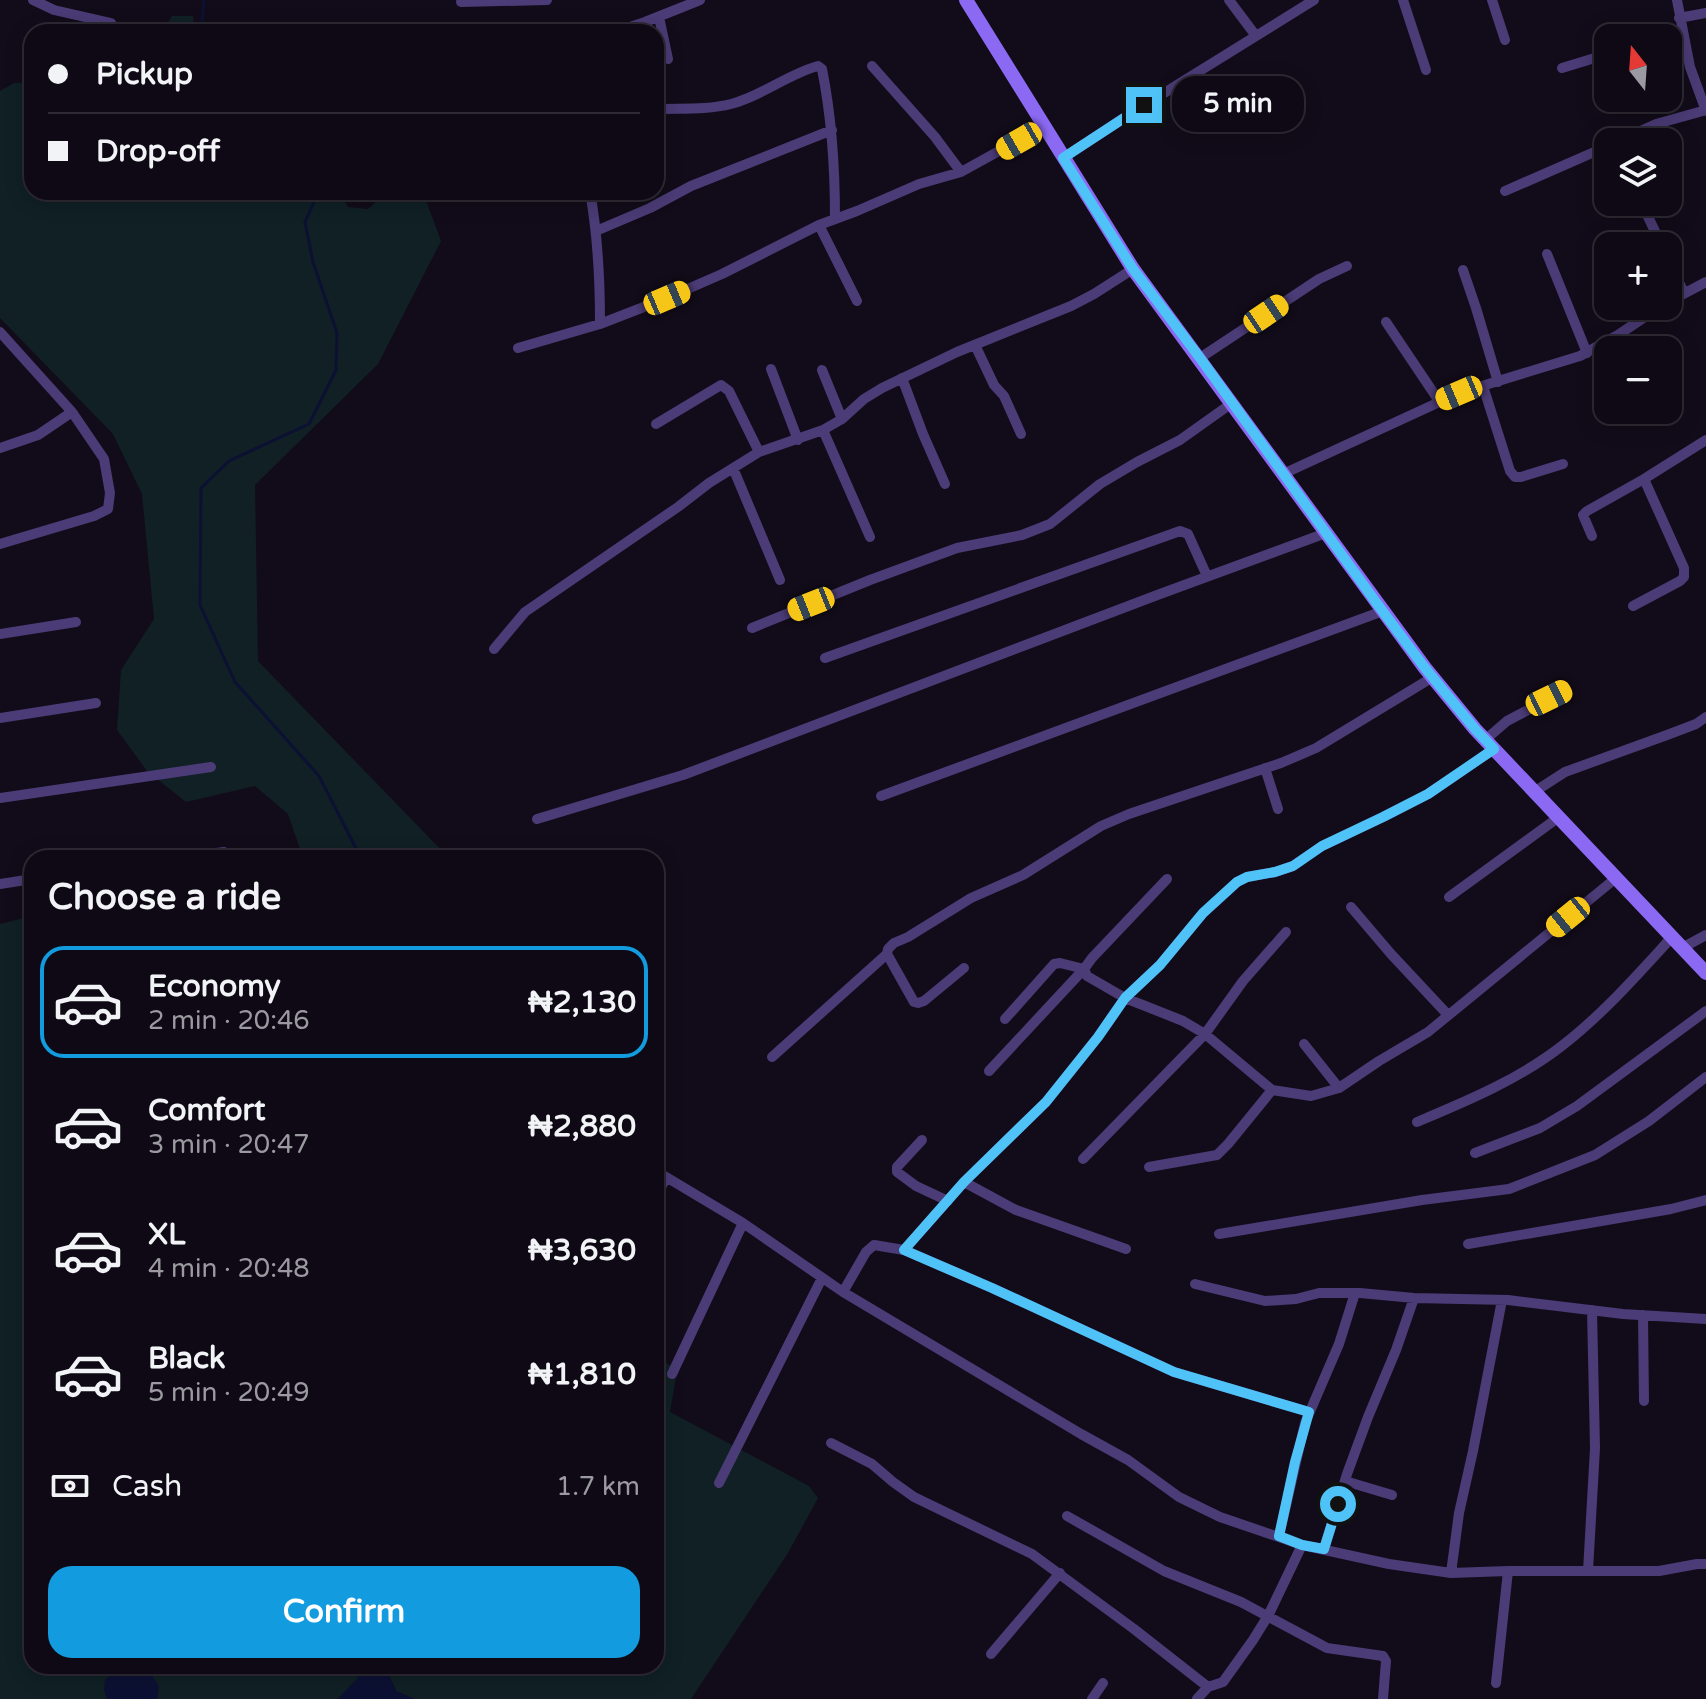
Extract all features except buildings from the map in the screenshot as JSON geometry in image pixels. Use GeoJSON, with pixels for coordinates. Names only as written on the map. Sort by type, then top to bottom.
{"type":"FeatureCollection","features":[{"type":"Feature","properties":{"kind":"street"},"geometry":{"type":"LineString","coordinates":[[33,0],[54,10],[111,23]]}},
{"type":"Feature","properties":{"kind":"street"},"geometry":{"type":"LineString","coordinates":[[461,2],[547,0]]}},
{"type":"Feature","properties":{"kind":"street"},"geometry":{"type":"LineString","coordinates":[[638,24],[700,0]]}},
{"type":"Feature","properties":{"kind":"street"},"geometry":{"type":"LineString","coordinates":[[966,0],[1133,269],[1433,677],[1489,744],[1706,973]]}},
{"type":"Feature","properties":{"kind":"street"},"geometry":{"type":"LineString","coordinates":[[1229,0],[1256,36]]}},
{"type":"Feature","properties":{"kind":"street"},"geometry":{"type":"LineString","coordinates":[[1063,158],[1314,0]]}},
{"type":"Feature","properties":{"kind":"street"},"geometry":{"type":"LineString","coordinates":[[1403,0],[1426,70]]}},
{"type":"Feature","properties":{"kind":"street"},"geometry":{"type":"LineString","coordinates":[[1492,0],[1505,40]]}},
{"type":"Feature","properties":{"kind":"street"},"geometry":{"type":"LineString","coordinates":[[1677,0],[1680,24]]}},
{"type":"Feature","properties":{"kind":"street"},"geometry":{"type":"LineString","coordinates":[[1679,18],[1706,13]]}},
{"type":"Feature","properties":{"kind":"street"},"geometry":{"type":"LineString","coordinates":[[659,17],[660,24]]}},
{"type":"Feature","properties":{"kind":"street"},"geometry":{"type":"LineString","coordinates":[[1647,128],[1705,106],[1690,67],[1682,32]]}},
{"type":"Feature","properties":{"kind":"street"},"geometry":{"type":"LineString","coordinates":[[664,40],[668,59]]}},
{"type":"Feature","properties":{"kind":"street"},"geometry":{"type":"LineString","coordinates":[[1562,68],[1594,58]]}},
{"type":"Feature","properties":{"kind":"street"},"geometry":{"type":"LineString","coordinates":[[664,109],[732,104],[818,66],[822,69],[832,130],[835,218]]}},
{"type":"Feature","properties":{"kind":"street"},"geometry":{"type":"LineString","coordinates":[[872,66],[961,172]]}},
{"type":"Feature","properties":{"kind":"street"},"geometry":{"type":"LineString","coordinates":[[518,348],[600,324],[722,274],[835,218],[919,184],[961,172],[1044,126]]}},
{"type":"Feature","properties":{"kind":"street"},"geometry":{"type":"LineString","coordinates":[[596,231],[691,186],[832,130]]}},
{"type":"Feature","properties":{"kind":"street"},"geometry":{"type":"LineString","coordinates":[[1505,191],[1594,152]]}},
{"type":"Feature","properties":{"kind":"street"},"geometry":{"type":"LineString","coordinates":[[591,200],[600,284],[600,324]]}},
{"type":"Feature","properties":{"kind":"street"},"geometry":{"type":"LineString","coordinates":[[819,225],[857,301]]}},
{"type":"Feature","properties":{"kind":"street"},"geometry":{"type":"LineString","coordinates":[[1547,254],[1587,353]]}},
{"type":"Feature","properties":{"kind":"street"},"geometry":{"type":"LineString","coordinates":[[1200,358],[1319,279],[1347,266]]}},
{"type":"Feature","properties":{"kind":"street"},"geometry":{"type":"LineString","coordinates":[[494,649],[525,612],[759,452],[823,430],[842,419],[864,399],[902,378],[1071,306],[1133,269]]}},
{"type":"Feature","properties":{"kind":"street"},"geometry":{"type":"LineString","coordinates":[[1463,270],[1498,382]]}},
{"type":"Feature","properties":{"kind":"street"},"geometry":{"type":"LineString","coordinates":[[1682,289],[1684,293],[1706,282]]}},
{"type":"Feature","properties":{"kind":"street"},"geometry":{"type":"LineString","coordinates":[[1283,474],[1459,393],[1587,353],[1640,320]]}},
{"type":"Feature","properties":{"kind":"street"},"geometry":{"type":"LineString","coordinates":[[1386,322],[1439,401]]}},
{"type":"Feature","properties":{"kind":"street"},"geometry":{"type":"LineString","coordinates":[[0,332],[72,412],[104,459],[110,493],[108,509],[94,516],[0,544]]}},
{"type":"Feature","properties":{"kind":"street"},"geometry":{"type":"LineString","coordinates":[[975,345],[1021,434]]}},
{"type":"Feature","properties":{"kind":"street"},"geometry":{"type":"LineString","coordinates":[[771,369],[798,440]]}},
{"type":"Feature","properties":{"kind":"street"},"geometry":{"type":"LineString","coordinates":[[822,370],[842,419]]}},
{"type":"Feature","properties":{"kind":"street"},"geometry":{"type":"LineString","coordinates":[[902,378],[945,484]]}},
{"type":"Feature","properties":{"kind":"street"},"geometry":{"type":"LineString","coordinates":[[656,424],[721,385],[729,391],[759,452]]}},
{"type":"Feature","properties":{"kind":"street"},"geometry":{"type":"LineString","coordinates":[[1483,386],[1510,471],[1515,477],[1563,464]]}},
{"type":"Feature","properties":{"kind":"street"},"geometry":{"type":"LineString","coordinates":[[752,628],[957,548],[1022,535],[1050,524],[1100,484],[1180,440],[1232,403]]}},
{"type":"Feature","properties":{"kind":"street"},"geometry":{"type":"LineString","coordinates":[[0,448],[38,435],[72,412]]}},
{"type":"Feature","properties":{"kind":"street"},"geometry":{"type":"LineString","coordinates":[[823,430],[870,537]]}},
{"type":"Feature","properties":{"kind":"street"},"geometry":{"type":"LineString","coordinates":[[1592,536],[1583,515],[1706,440]]}},
{"type":"Feature","properties":{"kind":"street"},"geometry":{"type":"LineString","coordinates":[[733,468],[780,580]]}},
{"type":"Feature","properties":{"kind":"street"},"geometry":{"type":"LineString","coordinates":[[1633,606],[1684,577],[1684,568],[1644,479]]}},
{"type":"Feature","properties":{"kind":"street"},"geometry":{"type":"LineString","coordinates":[[825,658],[1180,531],[1188,534],[1207,576]]}},
{"type":"Feature","properties":{"kind":"street"},"geometry":{"type":"LineString","coordinates":[[537,819],[683,775],[1326,533]]}},
{"type":"Feature","properties":{"kind":"street"},"geometry":{"type":"LineString","coordinates":[[881,796],[1383,611]]}},
{"type":"Feature","properties":{"kind":"street"},"geometry":{"type":"LineString","coordinates":[[0,634],[76,622]]}},
{"type":"Feature","properties":{"kind":"street"},"geometry":{"type":"LineString","coordinates":[[772,1057],[887,954],[894,943],[971,898],[1023,875],[1101,826],[1316,748],[1433,677]]}},
{"type":"Feature","properties":{"kind":"street"},"geometry":{"type":"LineString","coordinates":[[904,1250],[964,1182],[1046,1102],[1125,998],[1160,965],[1203,913],[1237,882],[1293,866],[1322,846],[1428,794],[1489,744],[1507,721],[1564,691]]}},
{"type":"Feature","properties":{"kind":"street"},"geometry":{"type":"LineString","coordinates":[[0,718],[96,703]]}},
{"type":"Feature","properties":{"kind":"street"},"geometry":{"type":"LineString","coordinates":[[1534,792],[1565,772],[1696,724],[1706,717]]}},
{"type":"Feature","properties":{"kind":"street"},"geometry":{"type":"LineString","coordinates":[[0,798],[211,767]]}},
{"type":"Feature","properties":{"kind":"street"},"geometry":{"type":"LineString","coordinates":[[1265,768],[1278,809]]}},
{"type":"Feature","properties":{"kind":"street"},"geometry":{"type":"LineString","coordinates":[[1449,897],[1559,817]]}},
{"type":"Feature","properties":{"kind":"street"},"geometry":{"type":"LineString","coordinates":[[1084,969],[1087,976],[1125,998],[1183,1021],[1205,1034],[1272,1090],[1311,1096],[1339,1088],[1428,1032],[1616,878]]}},
{"type":"Feature","properties":{"kind":"street"},"geometry":{"type":"LineString","coordinates":[[989,1071],[1167,879]]}},
{"type":"Feature","properties":{"kind":"street"},"geometry":{"type":"LineString","coordinates":[[0,884],[24,880]]}},
{"type":"Feature","properties":{"kind":"street"},"geometry":{"type":"LineString","coordinates":[[1351,907],[1448,1015]]}},
{"type":"Feature","properties":{"kind":"street"},"geometry":{"type":"LineString","coordinates":[[1083,1159],[1205,1034],[1243,981],[1286,932]]}},
{"type":"Feature","properties":{"kind":"street"},"geometry":{"type":"LineString","coordinates":[[1417,1122],[1482,1094],[1532,1066],[1563,1045],[1677,942],[1706,935]]}},
{"type":"Feature","properties":{"kind":"street"},"geometry":{"type":"LineString","coordinates":[[887,954],[914,1002],[918,1003],[964,968]]}},
{"type":"Feature","properties":{"kind":"street"},"geometry":{"type":"LineString","coordinates":[[1005,1019],[1054,964],[1084,969]]}},
{"type":"Feature","properties":{"kind":"street"},"geometry":{"type":"LineString","coordinates":[[1475,1153],[1540,1128],[1577,1106],[1706,1011]]}},
{"type":"Feature","properties":{"kind":"street"},"geometry":{"type":"LineString","coordinates":[[1304,1044],[1339,1088]]}},
{"type":"Feature","properties":{"kind":"street"},"geometry":{"type":"LineString","coordinates":[[1219,1234],[1422,1200],[1509,1189],[1595,1155],[1649,1121],[1706,1077]]}},
{"type":"Feature","properties":{"kind":"street"},"geometry":{"type":"LineString","coordinates":[[1149,1167],[1217,1155],[1272,1090]]}},
{"type":"Feature","properties":{"kind":"street"},"geometry":{"type":"LineString","coordinates":[[922,1140],[897,1167],[897,1172],[916,1186],[948,1201]]}},
{"type":"Feature","properties":{"kind":"street"},"geometry":{"type":"LineString","coordinates":[[664,1177],[743,1223],[843,1292],[1128,1460],[1179,1497],[1220,1517],[1302,1545],[1389,1564],[1451,1573],[1659,1571],[1706,1564]]}},
{"type":"Feature","properties":{"kind":"street"},"geometry":{"type":"LineString","coordinates":[[964,1182],[1016,1210],[1126,1249]]}},
{"type":"Feature","properties":{"kind":"street"},"geometry":{"type":"LineString","coordinates":[[1468,1244],[1671,1209],[1706,1200]]}},
{"type":"Feature","properties":{"kind":"street"},"geometry":{"type":"LineString","coordinates":[[672,1374],[743,1223]]}},
{"type":"Feature","properties":{"kind":"street"},"geometry":{"type":"LineString","coordinates":[[843,1292],[866,1252],[874,1245],[904,1250],[1174,1372],[1309,1412]]}},
{"type":"Feature","properties":{"kind":"street"},"geometry":{"type":"LineString","coordinates":[[719,1483],[822,1278]]}},
{"type":"Feature","properties":{"kind":"street"},"geometry":{"type":"LineString","coordinates":[[1195,1284],[1265,1301],[1296,1299],[1319,1293],[1355,1293],[1502,1300],[1706,1319]]}},
{"type":"Feature","properties":{"kind":"street"},"geometry":{"type":"LineString","coordinates":[[1279,1536],[1309,1412],[1339,1344],[1355,1293]]}},
{"type":"Feature","properties":{"kind":"street"},"geometry":{"type":"LineString","coordinates":[[1324,1549],[1345,1481],[1414,1298]]}},
{"type":"Feature","properties":{"kind":"street"},"geometry":{"type":"LineString","coordinates":[[1451,1573],[1459,1513],[1502,1300]]}},
{"type":"Feature","properties":{"kind":"street"},"geometry":{"type":"LineString","coordinates":[[1588,1571],[1595,1448],[1592,1310]]}},
{"type":"Feature","properties":{"kind":"street"},"geometry":{"type":"LineString","coordinates":[[1643,1315],[1644,1401]]}},
{"type":"Feature","properties":{"kind":"street"},"geometry":{"type":"LineString","coordinates":[[831,1443],[872,1464],[914,1497],[1032,1554],[1208,1687]]}},
{"type":"Feature","properties":{"kind":"street"},"geometry":{"type":"LineString","coordinates":[[1345,1481],[1392,1495]]}},
{"type":"Feature","properties":{"kind":"street"},"geometry":{"type":"LineString","coordinates":[[1067,1516],[1164,1571],[1241,1602],[1327,1648],[1383,1656],[1386,1661],[1383,1699]]}},
{"type":"Feature","properties":{"kind":"street"},"geometry":{"type":"LineString","coordinates":[[1197,1699],[1208,1687],[1223,1682],[1268,1616],[1302,1545]]}},
{"type":"Feature","properties":{"kind":"street"},"geometry":{"type":"LineString","coordinates":[[1496,1683],[1508,1571]]}},
{"type":"Feature","properties":{"kind":"street"},"geometry":{"type":"LineString","coordinates":[[991,1654],[1060,1573]]}},
{"type":"Feature","properties":{"kind":"street"},"geometry":{"type":"LineString","coordinates":[[1092,1699],[1103,1683]]}},
{"type":"Feature","properties":{"kind":"shaded area"},"geometry":{"type":"Polygon","coordinates":[[[172,16],[193,16],[194,24],[167,24],[172,16]]]}},
{"type":"Feature","properties":{"kind":"shaded area"},"geometry":{"type":"Polygon","coordinates":[[[14,83],[24,83],[24,200],[344,200],[348,207],[368,209],[378,200],[426,200],[441,241],[378,364],[255,485],[258,661],[441,850],[300,850],[288,814],[255,786],[186,802],[147,771],[117,730],[121,670],[154,619],[142,494],[113,434],[0,318],[0,91],[14,83]]]}},
{"type":"Feature","properties":{"kind":"shaded area"},"geometry":{"type":"Polygon","coordinates":[[[24,918],[24,1674],[115,1674],[104,1689],[107,1699],[0,1699],[0,924],[24,918]]]}},
{"type":"Feature","properties":{"kind":"shaded area"},"geometry":{"type":"Polygon","coordinates":[[[664,1361],[677,1370],[670,1412],[809,1486],[818,1498],[788,1553],[691,1699],[414,1699],[396,1691],[389,1674],[664,1674],[664,1361]]]}},
{"type":"Feature","properties":{"kind":"shaded area"},"geometry":{"type":"Polygon","coordinates":[[[113,1674],[151,1674],[159,1686],[157,1699],[107,1699],[105,1680],[113,1674]]]}},
{"type":"Feature","properties":{"kind":"shaded area"},"geometry":{"type":"Polygon","coordinates":[[[150,1674],[357,1674],[358,1678],[338,1699],[157,1699],[158,1686],[150,1674]]]}},
{"type":"Feature","properties":{"kind":"shaded area"},"geometry":{"type":"Polygon","coordinates":[[[357,1674],[389,1674],[396,1691],[414,1699],[338,1699],[358,1678],[357,1674]]]}},
{"type":"Feature","properties":{"kind":"waterway"},"geometry":{"type":"LineString","coordinates":[[202,24],[204,0]]}},
{"type":"Feature","properties":{"kind":"waterway"},"geometry":{"type":"LineString","coordinates":[[314,200],[305,222],[313,262],[337,333],[336,370],[309,424],[229,461],[201,488],[200,605],[235,682],[319,776],[357,850]]}},
{"type":"Feature","properties":{"kind":"route"},"geometry":{"type":"LineString","coordinates":[[1144,105],[1063,158],[1133,269],[1378,605],[1425,668],[1494,749],[1428,794],[1322,846],[1293,866],[1237,882],[1203,913],[1160,965],[1125,998],[1046,1102],[964,1182],[904,1250],[1174,1372],[1309,1412],[1279,1536],[1324,1549],[1338,1504]]}}]}
